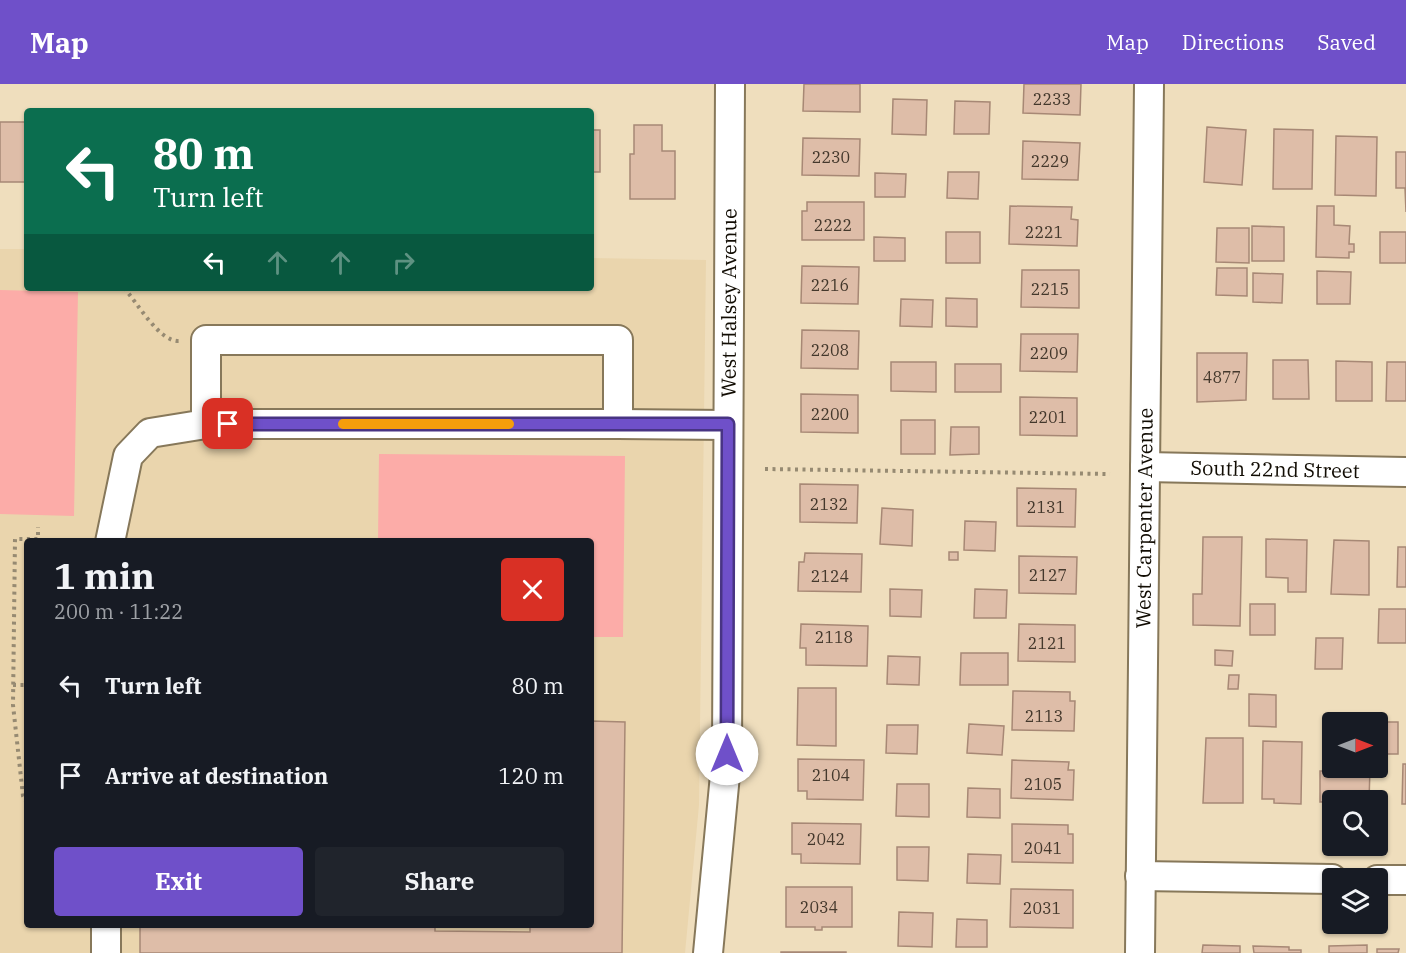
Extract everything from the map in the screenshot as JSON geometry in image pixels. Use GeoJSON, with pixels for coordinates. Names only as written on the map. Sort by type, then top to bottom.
{"type":"FeatureCollection","features":[{"type":"Feature","properties":{"kind":"street","name":"West Halsey Avenue"},"geometry":{"type":"LineString","coordinates":[[708,953],[727,754],[730,84]]}},
{"type":"Feature","properties":{"kind":"street","name":"West Carpenter Avenue"},"geometry":{"type":"LineString","coordinates":[[1140,953],[1149,84]]}},
{"type":"Feature","properties":{"kind":"street"},"geometry":{"type":"LineString","coordinates":[[206,424],[206,340],[618,340],[618,424]]}},
{"type":"Feature","properties":{"kind":"street"},"geometry":{"type":"LineString","coordinates":[[112,538],[128,456],[150,433],[206,424],[728,424]]}},
{"type":"Feature","properties":{"kind":"street","name":"South 22nd Street"},"geometry":{"type":"LineString","coordinates":[[1145,468],[1406,472]]}},
{"type":"Feature","properties":{"kind":"street"},"geometry":{"type":"LineString","coordinates":[[1140,876],[1322,879]]}},
{"type":"Feature","properties":{"kind":"street"},"geometry":{"type":"LineString","coordinates":[[1388,880],[1406,880]]}},
{"type":"Feature","properties":{"kind":"street"},"geometry":{"type":"LineString","coordinates":[[106,928],[106,953]]}},
{"type":"Feature","properties":{"kind":"path"},"geometry":{"type":"LineString","coordinates":[[127,291],[138,303],[150,323],[174,341],[206,340]]}},
{"type":"Feature","properties":{"kind":"path"},"geometry":{"type":"LineString","coordinates":[[765,469],[1110,474]]}},
{"type":"Feature","properties":{"kind":"path"},"geometry":{"type":"LineString","coordinates":[[38,527],[38,538]]}},
{"type":"Feature","properties":{"kind":"path"},"geometry":{"type":"LineString","coordinates":[[24,539],[15,539],[13,685],[24,798]]}},
{"type":"Feature","properties":{"kind":"path"},"geometry":{"type":"LineString","coordinates":[[13,685],[24,685]]}},
{"type":"Feature","properties":{"kind":"shaded area"},"geometry":{"type":"Polygon","coordinates":[[[0,249],[24,249],[24,291],[594,291],[594,258],[706,260],[699,805],[685,953],[0,953],[0,249]]]}},
{"type":"Feature","properties":{"kind":"shaded area"},"geometry":{"type":"Polygon","coordinates":[[[0,290],[78,292],[74,516],[0,514],[0,290]]]}},
{"type":"Feature","properties":{"kind":"shaded area"},"geometry":{"type":"Polygon","coordinates":[[[379,454],[625,456],[623,637],[594,637],[594,538],[378,538],[379,454]]]}},
{"type":"Feature","properties":{"kind":"building"},"geometry":{"type":"Polygon","coordinates":[[[804,84],[860,84],[860,112],[803,111],[804,84]]]}},
{"type":"Feature","properties":{"kind":"building"},"geometry":{"type":"Polygon","coordinates":[[[1024,84],[1081,84],[1080,115],[1023,113],[1024,84]]]}},
{"type":"Feature","properties":{"kind":"building"},"geometry":{"type":"Polygon","coordinates":[[[893,99],[927,100],[926,135],[892,134],[893,99]]]}},
{"type":"Feature","properties":{"kind":"building"},"geometry":{"type":"Polygon","coordinates":[[[955,101],[990,102],[989,134],[954,134],[955,101]]]}},
{"type":"Feature","properties":{"kind":"building"},"geometry":{"type":"Polygon","coordinates":[[[0,122],[24,122],[24,182],[0,182],[0,122]]]}},
{"type":"Feature","properties":{"kind":"building"},"geometry":{"type":"Polygon","coordinates":[[[634,125],[662,125],[662,151],[675,151],[675,199],[630,199],[630,154],[634,154],[634,125]]]}},
{"type":"Feature","properties":{"kind":"building"},"geometry":{"type":"Polygon","coordinates":[[[1207,127],[1246,130],[1242,185],[1204,182],[1207,127]]]}},
{"type":"Feature","properties":{"kind":"building"},"geometry":{"type":"Polygon","coordinates":[[[1274,129],[1313,130],[1312,189],[1273,189],[1274,129]]]}},
{"type":"Feature","properties":{"kind":"building"},"geometry":{"type":"Polygon","coordinates":[[[594,130],[600,130],[600,172],[594,172],[594,130]]]}},
{"type":"Feature","properties":{"kind":"building"},"geometry":{"type":"Polygon","coordinates":[[[1336,136],[1377,137],[1376,196],[1335,195],[1336,136]]]}},
{"type":"Feature","properties":{"kind":"building"},"geometry":{"type":"Polygon","coordinates":[[[803,138],[860,139],[859,176],[802,175],[803,138]]]}},
{"type":"Feature","properties":{"kind":"building"},"geometry":{"type":"Polygon","coordinates":[[[1023,141],[1080,143],[1078,180],[1022,179],[1023,141]]]}},
{"type":"Feature","properties":{"kind":"building"},"geometry":{"type":"Polygon","coordinates":[[[1396,152],[1406,152],[1406,212],[1405,188],[1396,188],[1396,152]]]}},
{"type":"Feature","properties":{"kind":"building"},"geometry":{"type":"Polygon","coordinates":[[[948,172],[979,172],[978,199],[947,198],[948,172]]]}},
{"type":"Feature","properties":{"kind":"building"},"geometry":{"type":"Polygon","coordinates":[[[875,173],[906,174],[905,197],[875,197],[875,173]]]}},
{"type":"Feature","properties":{"kind":"building"},"geometry":{"type":"Polygon","coordinates":[[[807,202],[864,202],[864,240],[802,240],[802,211],[807,211],[807,202]]]}},
{"type":"Feature","properties":{"kind":"building"},"geometry":{"type":"Polygon","coordinates":[[[1010,206],[1072,207],[1071,219],[1078,220],[1077,246],[1009,244],[1010,206]]]}},
{"type":"Feature","properties":{"kind":"building"},"geometry":{"type":"Polygon","coordinates":[[[1317,206],[1334,206],[1334,225],[1350,226],[1349,244],[1354,244],[1354,252],[1349,252],[1349,258],[1316,257],[1317,206]]]}},
{"type":"Feature","properties":{"kind":"building"},"geometry":{"type":"Polygon","coordinates":[[[1252,226],[1284,227],[1284,261],[1252,261],[1252,226]]]}},
{"type":"Feature","properties":{"kind":"building"},"geometry":{"type":"Polygon","coordinates":[[[1217,228],[1249,228],[1249,263],[1216,262],[1217,228]]]}},
{"type":"Feature","properties":{"kind":"building"},"geometry":{"type":"Polygon","coordinates":[[[946,232],[980,232],[980,263],[946,263],[946,232]]]}},
{"type":"Feature","properties":{"kind":"building"},"geometry":{"type":"Polygon","coordinates":[[[1380,232],[1406,232],[1406,263],[1380,263],[1380,232]]]}},
{"type":"Feature","properties":{"kind":"building"},"geometry":{"type":"Polygon","coordinates":[[[874,237],[905,238],[905,261],[874,261],[874,237]]]}},
{"type":"Feature","properties":{"kind":"building"},"geometry":{"type":"Polygon","coordinates":[[[802,266],[859,267],[858,304],[801,303],[802,266]]]}},
{"type":"Feature","properties":{"kind":"building"},"geometry":{"type":"Polygon","coordinates":[[[1217,268],[1247,268],[1247,296],[1216,295],[1217,268]]]}},
{"type":"Feature","properties":{"kind":"building"},"geometry":{"type":"Polygon","coordinates":[[[1022,270],[1079,270],[1079,308],[1021,307],[1022,270]]]}},
{"type":"Feature","properties":{"kind":"building"},"geometry":{"type":"Polygon","coordinates":[[[1317,271],[1351,272],[1350,304],[1317,304],[1317,271]]]}},
{"type":"Feature","properties":{"kind":"building"},"geometry":{"type":"Polygon","coordinates":[[[1253,273],[1283,274],[1282,303],[1253,302],[1253,273]]]}},
{"type":"Feature","properties":{"kind":"building"},"geometry":{"type":"Polygon","coordinates":[[[946,298],[977,299],[977,327],[946,326],[946,298]]]}},
{"type":"Feature","properties":{"kind":"building"},"geometry":{"type":"Polygon","coordinates":[[[901,299],[933,300],[932,327],[900,326],[901,299]]]}},
{"type":"Feature","properties":{"kind":"building"},"geometry":{"type":"Polygon","coordinates":[[[802,330],[859,331],[858,369],[801,368],[802,330]]]}},
{"type":"Feature","properties":{"kind":"building"},"geometry":{"type":"Polygon","coordinates":[[[1021,334],[1078,334],[1077,372],[1020,371],[1021,334]]]}},
{"type":"Feature","properties":{"kind":"building"},"geometry":{"type":"Polygon","coordinates":[[[1197,353],[1247,353],[1246,400],[1197,402],[1197,353]]]}},
{"type":"Feature","properties":{"kind":"building"},"geometry":{"type":"Polygon","coordinates":[[[1273,360],[1308,360],[1309,399],[1273,399],[1273,360]]]}},
{"type":"Feature","properties":{"kind":"building"},"geometry":{"type":"Polygon","coordinates":[[[1336,361],[1372,362],[1372,401],[1336,401],[1336,361]]]}},
{"type":"Feature","properties":{"kind":"building"},"geometry":{"type":"Polygon","coordinates":[[[891,362],[936,362],[936,392],[891,391],[891,362]]]}},
{"type":"Feature","properties":{"kind":"building"},"geometry":{"type":"Polygon","coordinates":[[[1387,362],[1406,362],[1406,401],[1386,401],[1387,362]]]}},
{"type":"Feature","properties":{"kind":"building"},"geometry":{"type":"Polygon","coordinates":[[[955,364],[1001,364],[1001,392],[955,392],[955,364]]]}},
{"type":"Feature","properties":{"kind":"building"},"geometry":{"type":"Polygon","coordinates":[[[801,394],[858,395],[858,433],[801,432],[801,394]]]}},
{"type":"Feature","properties":{"kind":"building"},"geometry":{"type":"Polygon","coordinates":[[[1020,397],[1077,398],[1077,436],[1020,435],[1020,397]]]}},
{"type":"Feature","properties":{"kind":"building"},"geometry":{"type":"Polygon","coordinates":[[[901,420],[935,420],[935,454],[901,454],[901,420]]]}},
{"type":"Feature","properties":{"kind":"building"},"geometry":{"type":"Polygon","coordinates":[[[951,427],[979,427],[979,454],[950,455],[951,427]]]}},
{"type":"Feature","properties":{"kind":"building"},"geometry":{"type":"Polygon","coordinates":[[[800,484],[858,485],[857,523],[800,522],[800,484]]]}},
{"type":"Feature","properties":{"kind":"building"},"geometry":{"type":"Polygon","coordinates":[[[1017,488],[1076,489],[1075,527],[1017,526],[1017,488]]]}},
{"type":"Feature","properties":{"kind":"building"},"geometry":{"type":"Polygon","coordinates":[[[882,508],[913,510],[912,546],[880,544],[882,508]]]}},
{"type":"Feature","properties":{"kind":"building"},"geometry":{"type":"Polygon","coordinates":[[[965,521],[996,522],[995,551],[964,550],[965,521]]]}},
{"type":"Feature","properties":{"kind":"building"},"geometry":{"type":"Polygon","coordinates":[[[1203,537],[1242,537],[1240,626],[1193,625],[1193,594],[1202,594],[1203,537]]]}},
{"type":"Feature","properties":{"kind":"building"},"geometry":{"type":"Polygon","coordinates":[[[1266,539],[1307,540],[1306,592],[1288,592],[1288,578],[1266,577],[1266,539]]]}},
{"type":"Feature","properties":{"kind":"building"},"geometry":{"type":"Polygon","coordinates":[[[1334,540],[1369,541],[1369,595],[1331,594],[1334,540]]]}},
{"type":"Feature","properties":{"kind":"building"},"geometry":{"type":"Polygon","coordinates":[[[1398,547],[1406,547],[1406,587],[1397,587],[1398,547]]]}},
{"type":"Feature","properties":{"kind":"building"},"geometry":{"type":"Polygon","coordinates":[[[949,552],[958,552],[958,560],[949,560],[949,552]]]}},
{"type":"Feature","properties":{"kind":"building"},"geometry":{"type":"Polygon","coordinates":[[[805,553],[862,554],[861,592],[798,591],[799,562],[804,562],[805,553]]]}},
{"type":"Feature","properties":{"kind":"building"},"geometry":{"type":"Polygon","coordinates":[[[1019,556],[1077,557],[1076,594],[1019,593],[1019,556]]]}},
{"type":"Feature","properties":{"kind":"building"},"geometry":{"type":"Polygon","coordinates":[[[890,589],[922,590],[921,617],[890,616],[890,589]]]}},
{"type":"Feature","properties":{"kind":"building"},"geometry":{"type":"Polygon","coordinates":[[[975,589],[1007,590],[1006,618],[974,618],[975,589]]]}},
{"type":"Feature","properties":{"kind":"building"},"geometry":{"type":"Polygon","coordinates":[[[1250,604],[1275,604],[1275,635],[1250,635],[1250,604]]]}},
{"type":"Feature","properties":{"kind":"building"},"geometry":{"type":"Polygon","coordinates":[[[1379,609],[1406,609],[1406,643],[1378,643],[1379,609]]]}},
{"type":"Feature","properties":{"kind":"building"},"geometry":{"type":"Polygon","coordinates":[[[801,624],[868,626],[867,666],[806,665],[806,648],[800,648],[801,624]]]}},
{"type":"Feature","properties":{"kind":"building"},"geometry":{"type":"Polygon","coordinates":[[[1019,624],[1075,625],[1075,662],[1018,661],[1019,624]]]}},
{"type":"Feature","properties":{"kind":"building"},"geometry":{"type":"Polygon","coordinates":[[[1316,638],[1343,638],[1342,669],[1315,669],[1316,638]]]}},
{"type":"Feature","properties":{"kind":"building"},"geometry":{"type":"Polygon","coordinates":[[[1215,650],[1233,651],[1232,666],[1215,665],[1215,650]]]}},
{"type":"Feature","properties":{"kind":"building"},"geometry":{"type":"Polygon","coordinates":[[[961,653],[1008,653],[1008,685],[960,685],[961,653]]]}},
{"type":"Feature","properties":{"kind":"building"},"geometry":{"type":"Polygon","coordinates":[[[888,656],[920,657],[919,685],[887,684],[888,656]]]}},
{"type":"Feature","properties":{"kind":"building"},"geometry":{"type":"Polygon","coordinates":[[[1229,675],[1239,675],[1238,689],[1228,689],[1229,675]]]}},
{"type":"Feature","properties":{"kind":"building"},"geometry":{"type":"Polygon","coordinates":[[[798,688],[836,688],[836,746],[797,745],[798,688]]]}},
{"type":"Feature","properties":{"kind":"building"},"geometry":{"type":"Polygon","coordinates":[[[1013,691],[1070,692],[1070,701],[1075,701],[1074,731],[1012,730],[1013,691]]]}},
{"type":"Feature","properties":{"kind":"building"},"geometry":{"type":"Polygon","coordinates":[[[1249,694],[1276,695],[1276,727],[1249,726],[1249,694]]]}},
{"type":"Feature","properties":{"kind":"building"},"geometry":{"type":"Polygon","coordinates":[[[594,721],[625,722],[622,953],[140,953],[140,928],[435,928],[435,931],[530,932],[530,928],[594,928],[594,721]]]}},
{"type":"Feature","properties":{"kind":"building"},"geometry":{"type":"Polygon","coordinates":[[[1388,722],[1398,722],[1398,754],[1388,754],[1388,722]]]}},
{"type":"Feature","properties":{"kind":"building"},"geometry":{"type":"Polygon","coordinates":[[[969,724],[1004,726],[1002,755],[967,753],[969,724]]]}},
{"type":"Feature","properties":{"kind":"building"},"geometry":{"type":"Polygon","coordinates":[[[887,725],[918,725],[917,754],[886,753],[887,725]]]}},
{"type":"Feature","properties":{"kind":"building"},"geometry":{"type":"Polygon","coordinates":[[[1206,738],[1243,738],[1243,803],[1203,803],[1206,738]]]}},
{"type":"Feature","properties":{"kind":"building"},"geometry":{"type":"Polygon","coordinates":[[[1263,741],[1302,742],[1301,804],[1274,803],[1274,799],[1262,799],[1263,741]]]}},
{"type":"Feature","properties":{"kind":"building"},"geometry":{"type":"Polygon","coordinates":[[[798,759],[864,760],[863,800],[807,799],[807,791],[798,791],[798,759]]]}},
{"type":"Feature","properties":{"kind":"building"},"geometry":{"type":"Polygon","coordinates":[[[1012,760],[1069,762],[1068,770],[1074,770],[1073,800],[1011,798],[1012,760]]]}},
{"type":"Feature","properties":{"kind":"building"},"geometry":{"type":"Polygon","coordinates":[[[1403,764],[1406,764],[1406,804],[1402,804],[1403,764]]]}},
{"type":"Feature","properties":{"kind":"building"},"geometry":{"type":"Polygon","coordinates":[[[1320,771],[1322,771],[1322,778],[1370,778],[1369,790],[1322,790],[1322,802],[1320,802],[1320,771]]]}},
{"type":"Feature","properties":{"kind":"building"},"geometry":{"type":"Polygon","coordinates":[[[897,784],[929,784],[929,817],[896,816],[897,784]]]}},
{"type":"Feature","properties":{"kind":"building"},"geometry":{"type":"Polygon","coordinates":[[[968,788],[1000,789],[1000,818],[967,817],[968,788]]]}},
{"type":"Feature","properties":{"kind":"building"},"geometry":{"type":"Polygon","coordinates":[[[792,823],[861,824],[860,864],[801,863],[801,854],[792,854],[792,823]]]}},
{"type":"Feature","properties":{"kind":"building"},"geometry":{"type":"Polygon","coordinates":[[[1012,824],[1068,825],[1068,834],[1073,834],[1073,863],[1012,862],[1012,824]]]}},
{"type":"Feature","properties":{"kind":"building"},"geometry":{"type":"Polygon","coordinates":[[[897,847],[929,847],[928,881],[897,880],[897,847]]]}},
{"type":"Feature","properties":{"kind":"building"},"geometry":{"type":"Polygon","coordinates":[[[968,854],[1001,855],[1000,884],[967,883],[968,854]]]}},
{"type":"Feature","properties":{"kind":"building"},"geometry":{"type":"Polygon","coordinates":[[[786,887],[852,887],[852,927],[822,927],[822,930],[815,930],[815,927],[786,927],[786,887]]]}},
{"type":"Feature","properties":{"kind":"building"},"geometry":{"type":"Polygon","coordinates":[[[1011,889],[1073,890],[1073,928],[1010,927],[1011,889]]]}},
{"type":"Feature","properties":{"kind":"building"},"geometry":{"type":"Polygon","coordinates":[[[899,912],[933,913],[932,947],[898,946],[899,912]]]}},
{"type":"Feature","properties":{"kind":"building"},"geometry":{"type":"Polygon","coordinates":[[[957,919],[987,920],[987,947],[956,947],[957,919]]]}},
{"type":"Feature","properties":{"kind":"building"},"geometry":{"type":"Polygon","coordinates":[[[1203,945],[1240,946],[1240,953],[1202,953],[1203,945]]]}},
{"type":"Feature","properties":{"kind":"building"},"geometry":{"type":"Polygon","coordinates":[[[1367,945],[1367,953],[1329,953],[1329,946],[1367,945]]]}},
{"type":"Feature","properties":{"kind":"building"},"geometry":{"type":"Polygon","coordinates":[[[1253,946],[1289,947],[1289,950],[1301,950],[1301,953],[1254,953],[1253,946]]]}},
{"type":"Feature","properties":{"kind":"building"},"geometry":{"type":"Polygon","coordinates":[[[1377,949],[1399,949],[1398,953],[1377,953],[1377,949]]]}},
{"type":"Feature","properties":{"kind":"building"},"geometry":{"type":"Polygon","coordinates":[[[846,952],[846,953],[781,953],[846,952]]]}},
{"type":"Feature","properties":{"kind":"slow traffic"},"geometry":{"type":"LineString","coordinates":[[343,424],[509,424]]}},
{"type":"Feature","properties":{"kind":"route"},"geometry":{"type":"LineString","coordinates":[[228,424],[728,424],[727,754]]}}]}
